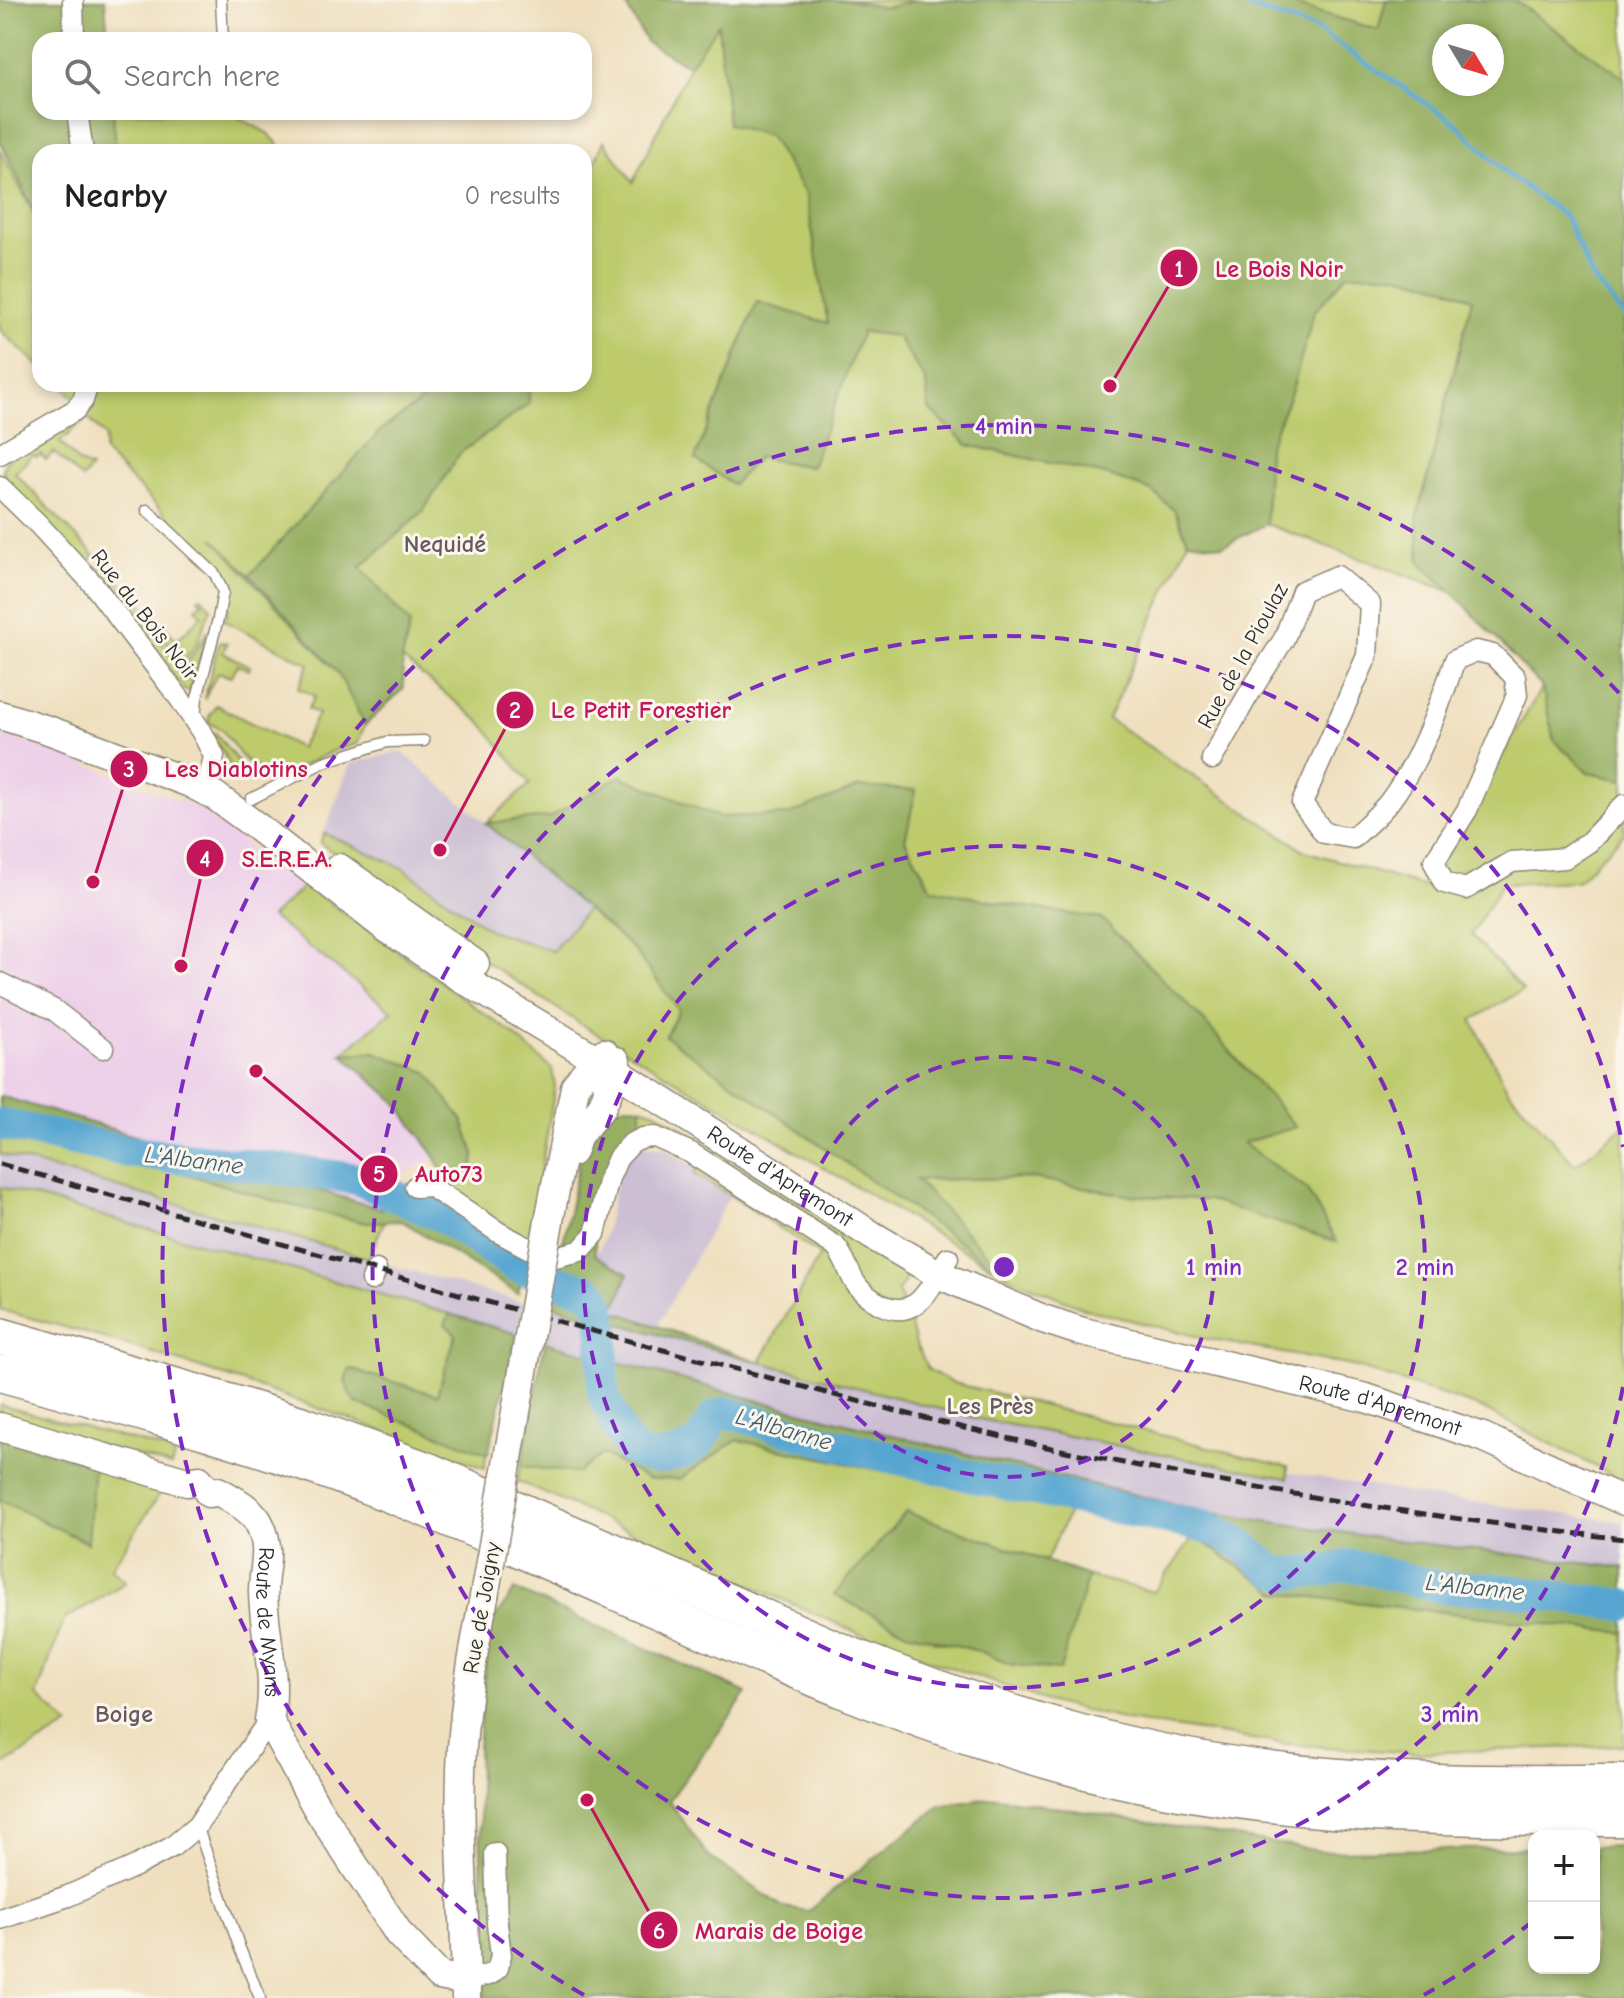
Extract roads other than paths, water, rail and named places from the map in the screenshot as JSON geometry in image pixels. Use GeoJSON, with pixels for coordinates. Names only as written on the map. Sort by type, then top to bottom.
{"type":"FeatureCollection","features":[{"type":"Feature","properties":{"kind":"highway"},"geometry":{"type":"LineString","coordinates":[[0,1336],[303,1425],[431,1472],[842,1652],[993,1709],[1059,1728],[1190,1758],[1326,1776],[1476,1783],[1624,1783]]}},
{"type":"Feature","properties":{"kind":"highway"},"geometry":{"type":"LineString","coordinates":[[0,1373],[194,1427],[346,1478],[485,1534],[863,1699],[971,1738],[1042,1759],[1170,1789],[1336,1812],[1483,1819],[1624,1818]]}},
{"type":"Feature","properties":{"kind":"main road","name":"Route d'Apremont"},"geometry":{"type":"LineString","coordinates":[[0,712],[190,783],[207,783],[251,799],[330,861],[611,1057],[681,1114],[873,1236],[1049,1308],[1090,1321],[1374,1381],[1491,1423],[1624,1490]]}},
{"type":"Feature","properties":{"kind":"main road","name":"Route d'Apremont"},"geometry":{"type":"LineString","coordinates":[[207,783],[215,796],[385,927],[455,974],[611,1057],[871,1213],[943,1266],[1043,1319],[1083,1332],[1342,1388],[1483,1437],[1624,1501]]}},
{"type":"Feature","properties":{"kind":"main road"},"geometry":{"type":"LineString","coordinates":[[455,974],[554,1048],[567,1067],[575,1087]]}},
{"type":"Feature","properties":{"kind":"main road"},"geometry":{"type":"LineString","coordinates":[[575,1087],[584,1074],[611,1057]]}},
{"type":"Feature","properties":{"kind":"main road"},"geometry":{"type":"LineString","coordinates":[[601,1108],[608,1092],[611,1057]]}},
{"type":"Feature","properties":{"kind":"main road","name":"Rue de Joigny"},"geometry":{"type":"LineString","coordinates":[[466,1990],[462,1747],[470,1666],[575,1087]]}},
{"type":"Feature","properties":{"kind":"main road"},"geometry":{"type":"LineString","coordinates":[[601,1108],[621,1099],[643,1099],[681,1114]]}},
{"type":"Feature","properties":{"kind":"main road","name":"Rue de Joigny"},"geometry":{"type":"LineString","coordinates":[[549,1221],[578,1135],[601,1108]]}},
{"type":"Feature","properties":{"kind":"main road","name":"Route de Myans"},"geometry":{"type":"LineString","coordinates":[[0,1427],[187,1482],[199,1480],[209,1493],[218,1491],[242,1504],[260,1523],[268,1550],[263,1590],[273,1701],[269,1720],[317,1808],[399,1934],[439,1976],[466,1990]]}},
{"type":"Feature","properties":{"kind":"street"},"geometry":{"type":"LineString","coordinates":[[73,0],[74,32]]}},
{"type":"Feature","properties":{"kind":"street"},"geometry":{"type":"LineString","coordinates":[[78,120],[82,144]]}},
{"type":"Feature","properties":{"kind":"street"},"geometry":{"type":"LineString","coordinates":[[0,454],[75,410],[86,392]]}},
{"type":"Feature","properties":{"kind":"street","name":"Rue du Bois Noir"},"geometry":{"type":"LineString","coordinates":[[0,487],[93,584],[194,720],[214,756],[207,783]]}},
{"type":"Feature","properties":{"kind":"street","name":"Rue de la Pioulaz"},"geometry":{"type":"LineString","coordinates":[[1212,759],[1284,639],[1302,591],[1337,576],[1370,604],[1367,656],[1302,803],[1324,833],[1353,838],[1388,803],[1414,763],[1438,710],[1455,660],[1476,651],[1493,655],[1515,677],[1517,695],[1467,810],[1434,862],[1444,883],[1466,889],[1512,862],[1565,858],[1589,842],[1624,805]]}},
{"type":"Feature","properties":{"kind":"street"},"geometry":{"type":"LineString","coordinates":[[0,983],[54,1010],[103,1048]]}},
{"type":"Feature","properties":{"kind":"street"},"geometry":{"type":"LineString","coordinates":[[415,1187],[430,1186],[498,1232],[528,1248],[555,1257],[580,1251],[595,1234],[609,1178],[618,1158],[632,1143],[655,1137],[691,1153],[835,1246],[854,1282],[877,1303],[903,1310],[915,1305],[924,1297],[943,1266]]}},
{"type":"Feature","properties":{"kind":"street"},"geometry":{"type":"LineString","coordinates":[[0,1919],[68,1896],[172,1847],[197,1826],[269,1720]]}},
{"type":"Feature","properties":{"kind":"street"},"geometry":{"type":"LineString","coordinates":[[466,1990],[498,1968],[501,1955],[495,1853]]}},
{"type":"Feature","properties":{"kind":"lane"},"geometry":{"type":"LineString","coordinates":[[221,0],[223,32]]}},
{"type":"Feature","properties":{"kind":"lane"},"geometry":{"type":"LineString","coordinates":[[147,510],[215,574],[223,592],[194,720]]}},
{"type":"Feature","properties":{"kind":"lane"},"geometry":{"type":"LineString","coordinates":[[251,799],[324,762],[387,742],[424,741]]}},
{"type":"Feature","properties":{"kind":"lane"},"geometry":{"type":"LineString","coordinates":[[197,1826],[260,1998]]}},
{"type":"Feature","properties":{"kind":"waterway"},"geometry":{"type":"LineString","coordinates":[[1228,0],[1316,29],[1455,123],[1510,176],[1565,216],[1593,278],[1624,316]]}},
{"type":"Feature","properties":{"kind":"waterway","name":"L'Albanne"},"geometry":{"type":"LineString","coordinates":[[0,1124],[130,1152],[357,1179],[443,1217],[515,1266],[592,1292],[600,1306],[603,1325],[603,1393],[630,1449],[644,1456],[662,1458],[682,1453],[699,1443],[715,1416],[726,1412],[840,1445],[1210,1528],[1241,1544],[1273,1571],[1288,1574],[1350,1565],[1445,1588],[1489,1588],[1624,1605]]}},
{"type":"Feature","properties":{"kind":"railway"},"geometry":{"type":"LineString","coordinates":[[0,1164],[563,1323],[944,1423],[1201,1478],[1341,1502],[1624,1539]]}},
{"type":"Feature","properties":{"kind":"place","name":"Le Bois Noir"},"geometry":{"type":"Point","coordinates":[1110,386]}},
{"type":"Feature","properties":{"kind":"place","name":"Le Petit Forestier"},"geometry":{"type":"Point","coordinates":[440,850]}},
{"type":"Feature","properties":{"kind":"place","name":"Les Diablotins"},"geometry":{"type":"Point","coordinates":[93,882]}},
{"type":"Feature","properties":{"kind":"place","name":"S.E.R.E.A."},"geometry":{"type":"Point","coordinates":[181,966]}},
{"type":"Feature","properties":{"kind":"place","name":"Auto73"},"geometry":{"type":"Point","coordinates":[256,1071]}},
{"type":"Feature","properties":{"kind":"place","name":"Marais de Boige"},"geometry":{"type":"Point","coordinates":[587,1800]}},
{"type":"Feature","properties":{"kind":"district","name":"Nequidé"},"geometry":{"type":"Point","coordinates":[445,544]}},
{"type":"Feature","properties":{"kind":"district","name":"Les Près"},"geometry":{"type":"Point","coordinates":[990,1406]}},
{"type":"Feature","properties":{"kind":"district","name":"Boige"},"geometry":{"type":"Point","coordinates":[124,1714]}}]}
